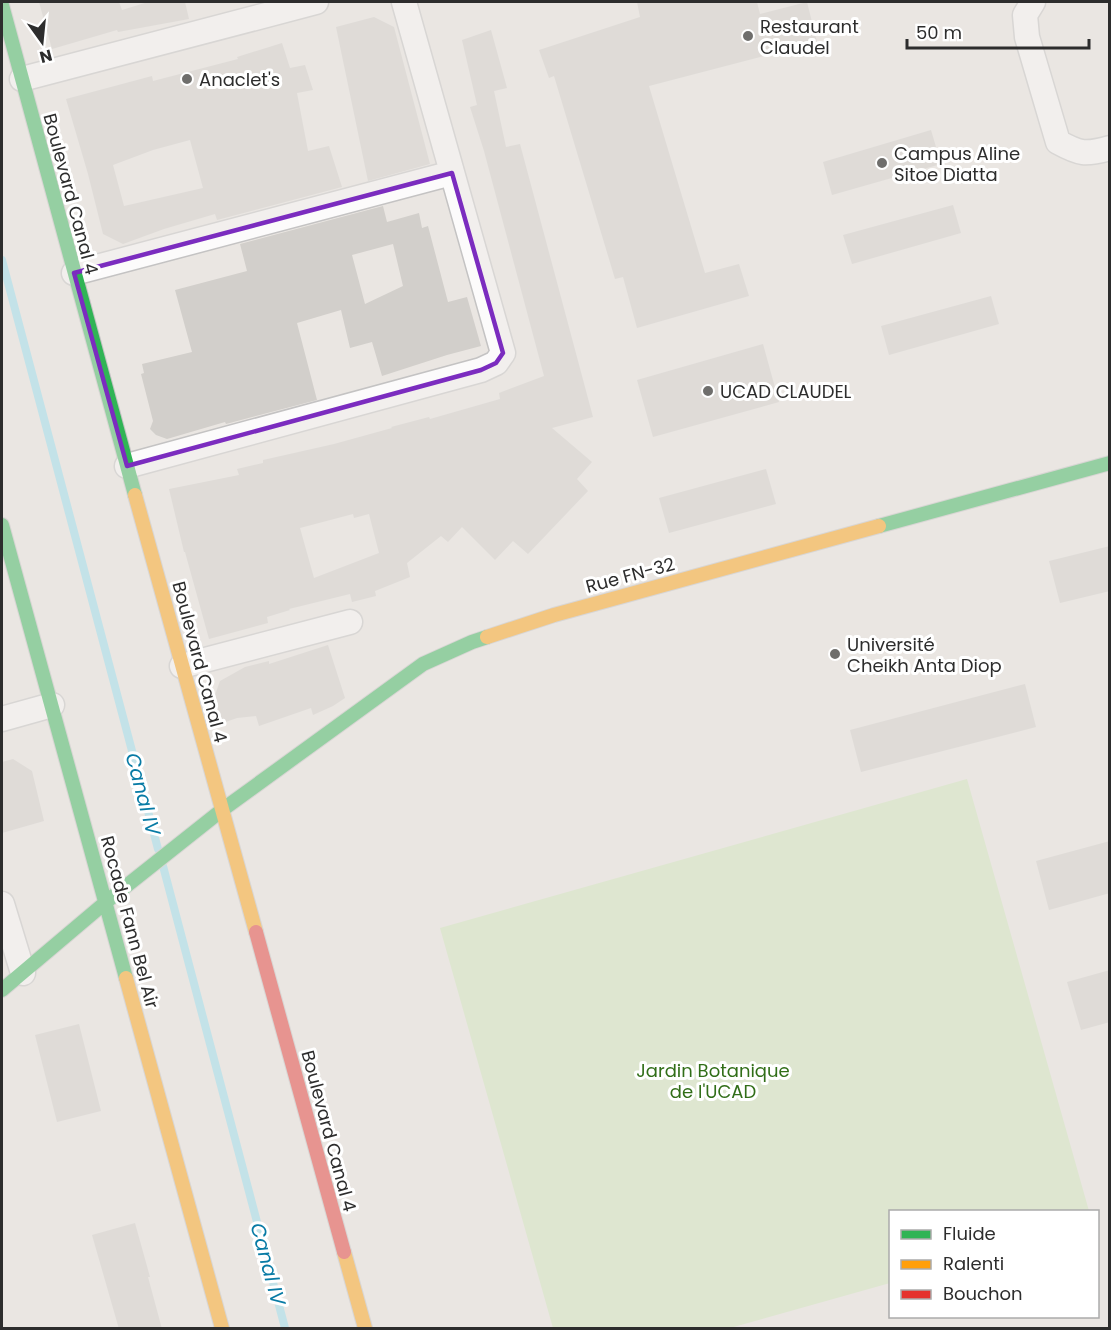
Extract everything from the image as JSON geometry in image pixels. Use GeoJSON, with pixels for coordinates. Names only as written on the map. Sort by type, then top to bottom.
{"type":"FeatureCollection","features":[{"type":"Feature","properties":{"kind":"main road","name":"Boulevard Canal 4"},"geometry":{"type":"LineString","coordinates":[[2,6],[365,1329]]}},
{"type":"Feature","properties":{"kind":"main road","name":"Rue FN-32"},"geometry":{"type":"LineString","coordinates":[[2,990],[106,902],[222,810],[423,664],[472,642],[514,627],[1110,463]]}},
{"type":"Feature","properties":{"kind":"main road","name":"Rocade Fann Bel Air"},"geometry":{"type":"LineString","coordinates":[[2,525],[222,1329]]}},
{"type":"Feature","properties":{"kind":"street"},"geometry":{"type":"LineString","coordinates":[[22,79],[315,2]]}},
{"type":"Feature","properties":{"kind":"street"},"geometry":{"type":"LineString","coordinates":[[127,466],[481,370],[496,363],[503,353],[404,2]]}},
{"type":"Feature","properties":{"kind":"street"},"geometry":{"type":"LineString","coordinates":[[1033,2],[1025,15],[1027,37],[1058,142],[1074,151],[1091,154],[1110,148]]}},
{"type":"Feature","properties":{"kind":"street"},"geometry":{"type":"LineString","coordinates":[[74,273],[452,173]]}},
{"type":"Feature","properties":{"kind":"street"},"geometry":{"type":"LineString","coordinates":[[182,666],[350,622]]}},
{"type":"Feature","properties":{"kind":"street"},"geometry":{"type":"LineString","coordinates":[[2,719],[51,705]]}},
{"type":"Feature","properties":{"kind":"street"},"geometry":{"type":"LineString","coordinates":[[2,904],[23,973]]}},
{"type":"Feature","properties":{"kind":"highlighted area"},"geometry":{"type":"Polygon","coordinates":[[[452,173],[503,353],[496,363],[481,370],[127,466],[74,273],[452,173]]]}},
{"type":"Feature","properties":{"kind":"green space","name":"Jardin Botanique de l'UCAD"},"geometry":{"type":"Polygon","coordinates":[[[967,779],[1089,1210],[889,1210],[889,1283],[730,1328],[553,1328],[440,928],[967,779]]]}},
{"type":"Feature","properties":{"kind":"building"},"geometry":{"type":"Polygon","coordinates":[[[39,2],[119,2],[122,10],[148,2],[185,2],[189,19],[118,32],[117,30],[52,49],[39,2]]]}},
{"type":"Feature","properties":{"kind":"building"},"geometry":{"type":"Polygon","coordinates":[[[637,2],[757,2],[760,14],[807,2],[817,42],[649,86],[705,273],[739,264],[749,296],[637,328],[623,277],[615,279],[554,76],[549,78],[539,50],[640,17],[637,2]]]}},
{"type":"Feature","properties":{"kind":"building"},"geometry":{"type":"Polygon","coordinates":[[[374,17],[394,27],[430,164],[368,181],[336,27],[374,17]]]}},
{"type":"Feature","properties":{"kind":"building"},"geometry":{"type":"Polygon","coordinates":[[[491,30],[507,88],[494,91],[506,147],[520,144],[593,417],[552,428],[592,462],[577,479],[588,491],[528,554],[513,541],[495,560],[462,527],[448,542],[441,536],[407,563],[410,577],[375,591],[376,596],[352,602],[350,594],[289,609],[267,617],[268,623],[209,639],[169,489],[239,475],[237,469],[263,463],[263,460],[334,444],[500,399],[499,393],[544,376],[484,151],[470,107],[477,105],[462,40],[491,30]],[[353,514],[300,528],[314,578],[379,553],[369,514],[354,518],[353,514]]]}},
{"type":"Feature","properties":{"kind":"building"},"geometry":{"type":"Polygon","coordinates":[[[282,43],[290,68],[305,65],[313,90],[297,93],[308,151],[329,146],[342,187],[217,220],[215,214],[123,244],[103,234],[66,99],[152,76],[153,81],[238,59],[237,57],[282,43]],[[190,140],[153,150],[113,165],[124,206],[203,188],[190,140]]]}},
{"type":"Feature","properties":{"kind":"building","name":"Campus Aline Sitoe Diatta"},"geometry":{"type":"Polygon","coordinates":[[[931,130],[941,164],[832,195],[823,162],[931,130]]]}},
{"type":"Feature","properties":{"kind":"building","name":"Campus Aline Sitoe Diatta"},"geometry":{"type":"Polygon","coordinates":[[[953,205],[961,233],[852,264],[843,235],[953,205]]]}},
{"type":"Feature","properties":{"kind":"building"},"geometry":{"type":"Polygon","coordinates":[[[383,206],[387,222],[419,213],[422,228],[428,226],[448,302],[467,297],[481,346],[382,376],[372,342],[350,348],[341,310],[297,323],[317,400],[226,424],[225,422],[167,439],[156,435],[150,429],[153,421],[141,374],[144,373],[142,364],[192,352],[175,290],[247,271],[240,244],[383,206]],[[393,244],[352,255],[365,304],[403,286],[393,244]]]}},
{"type":"Feature","properties":{"kind":"building"},"geometry":{"type":"Polygon","coordinates":[[[991,296],[999,324],[889,355],[881,326],[991,296]]]}},
{"type":"Feature","properties":{"kind":"building","name":"UCAD CLAUDEL"},"geometry":{"type":"Polygon","coordinates":[[[763,344],[779,402],[653,437],[637,380],[763,344]]]}},
{"type":"Feature","properties":{"kind":"building"},"geometry":{"type":"Polygon","coordinates":[[[766,469],[776,504],[669,533],[659,498],[766,469]]]}},
{"type":"Feature","properties":{"kind":"building"},"geometry":{"type":"Polygon","coordinates":[[[1110,546],[1110,591],[1060,603],[1049,561],[1110,546]]]}},
{"type":"Feature","properties":{"kind":"building"},"geometry":{"type":"Polygon","coordinates":[[[328,645],[345,698],[313,715],[311,708],[259,726],[256,716],[237,718],[220,724],[215,695],[220,681],[245,667],[269,661],[269,664],[328,645]]]}},
{"type":"Feature","properties":{"kind":"building"},"geometry":{"type":"Polygon","coordinates":[[[1025,684],[1036,727],[861,772],[850,730],[1025,684]]]}},
{"type":"Feature","properties":{"kind":"building"},"geometry":{"type":"Polygon","coordinates":[[[13,759],[32,771],[44,821],[2,833],[2,762],[13,759]]]}},
{"type":"Feature","properties":{"kind":"building"},"geometry":{"type":"Polygon","coordinates":[[[1110,841],[1110,893],[1049,910],[1036,861],[1110,841]]]}},
{"type":"Feature","properties":{"kind":"building"},"geometry":{"type":"Polygon","coordinates":[[[1110,970],[1110,1022],[1081,1030],[1067,982],[1110,970]]]}},
{"type":"Feature","properties":{"kind":"building"},"geometry":{"type":"Polygon","coordinates":[[[79,1024],[101,1111],[57,1122],[35,1035],[79,1024]]]}},
{"type":"Feature","properties":{"kind":"building"},"geometry":{"type":"Polygon","coordinates":[[[135,1223],[162,1329],[119,1329],[92,1235],[135,1223]]]}},
{"type":"Feature","properties":{"kind":"waterway","name":"Canal IV"},"geometry":{"type":"LineString","coordinates":[[2,260],[158,849]]}},
{"type":"Feature","properties":{"kind":"waterway","name":"Canal IV"},"geometry":{"type":"LineString","coordinates":[[163,866],[285,1328]]}},
{"type":"Feature","properties":{"kind":"traffic: fast"},"geometry":{"type":"LineString","coordinates":[[2,5],[135,495]]}},
{"type":"Feature","properties":{"kind":"traffic: fast"},"geometry":{"type":"LineString","coordinates":[[879,526],[1110,463]]}},
{"type":"Feature","properties":{"kind":"traffic: fast"},"geometry":{"type":"LineString","coordinates":[[2,525],[126,978]]}},
{"type":"Feature","properties":{"kind":"traffic: fast"},"geometry":{"type":"LineString","coordinates":[[2,990],[106,902],[222,810],[423,664],[487,637]]}},
{"type":"Feature","properties":{"kind":"traffic: slow"},"geometry":{"type":"LineString","coordinates":[[135,495],[256,932]]}},
{"type":"Feature","properties":{"kind":"traffic: slow"},"geometry":{"type":"LineString","coordinates":[[487,637],[554,615],[879,526]]}},
{"type":"Feature","properties":{"kind":"traffic: slow"},"geometry":{"type":"LineString","coordinates":[[126,978],[222,1328]]}},
{"type":"Feature","properties":{"kind":"traffic: slow"},"geometry":{"type":"LineString","coordinates":[[344,1252],[365,1328]]}},
{"type":"Feature","properties":{"kind":"traffic: jam"},"geometry":{"type":"LineString","coordinates":[[256,932],[344,1252]]}},
{"type":"Feature","properties":{"kind":"place","name":"Restaurant Claudel"},"geometry":{"type":"Point","coordinates":[748,36]}},
{"type":"Feature","properties":{"kind":"place","name":"Anaclet's"},"geometry":{"type":"Point","coordinates":[187,79]}},
{"type":"Feature","properties":{"kind":"place","name":"Campus Aline Sitoe Diatta"},"geometry":{"type":"Point","coordinates":[882,163]}},
{"type":"Feature","properties":{"kind":"place","name":"UCAD CLAUDEL"},"geometry":{"type":"Point","coordinates":[708,391]}},
{"type":"Feature","properties":{"kind":"place","name":"Université Cheikh Anta Diop"},"geometry":{"type":"Point","coordinates":[835,654]}}]}
